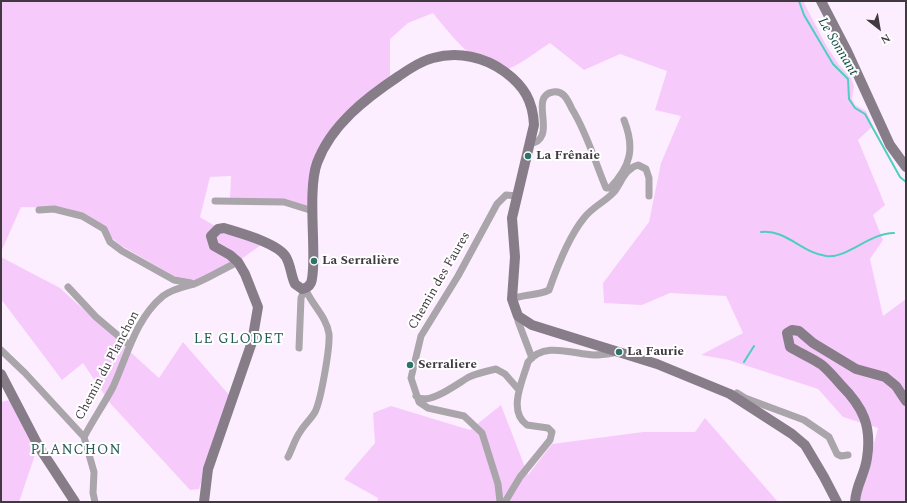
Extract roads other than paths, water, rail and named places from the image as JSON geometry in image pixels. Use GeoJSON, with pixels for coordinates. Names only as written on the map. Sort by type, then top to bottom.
{"type":"FeatureCollection","features":[{"type":"Feature","properties":{"kind":"street"},"geometry":{"type":"LineString","coordinates":[[821,1],[847,51],[890,144],[906,168]]}},
{"type":"Feature","properties":{"kind":"street"},"geometry":{"type":"LineString","coordinates":[[299,348],[301,298],[305,288],[312,282],[313,211],[316,164],[328,140],[363,102],[415,65],[433,58],[456,55],[472,56],[486,60],[501,69],[515,80],[528,94],[533,111],[534,125],[512,218],[515,257],[512,299],[518,316],[518,321],[532,358]]}},
{"type":"Feature","properties":{"kind":"street"},"geometry":{"type":"LineString","coordinates":[[530,144],[539,140],[543,131],[542,103],[544,97],[550,92],[558,91],[564,94],[574,112],[606,188],[610,188],[626,167],[630,154],[631,137],[624,120]]}},
{"type":"Feature","properties":{"kind":"street"},"geometry":{"type":"LineString","coordinates":[[512,299],[520,296],[541,294],[549,290],[557,268],[584,218],[616,190],[631,167],[638,165],[646,169],[650,178],[649,196]]}},
{"type":"Feature","properties":{"kind":"street","name":"Chemin des Faures"},"geometry":{"type":"LineString","coordinates":[[416,396],[411,378],[421,336],[458,276],[497,204],[506,195],[517,196]]}},
{"type":"Feature","properties":{"kind":"street"},"geometry":{"type":"LineString","coordinates":[[215,201],[284,202],[313,211]]}},
{"type":"Feature","properties":{"kind":"street"},"geometry":{"type":"LineString","coordinates":[[39,210],[54,209],[82,216],[104,229],[110,242],[122,251],[174,280],[193,284]]}},
{"type":"Feature","properties":{"kind":"street"},"geometry":{"type":"LineString","coordinates":[[204,502],[208,469],[248,355],[258,315],[256,298],[238,262],[230,255],[214,246],[211,242],[211,236],[218,229],[230,230],[278,248],[286,255],[295,284],[298,288],[305,288]]}},
{"type":"Feature","properties":{"kind":"street","name":"Chemin du Planchon"},"geometry":{"type":"LineString","coordinates":[[84,437],[112,388],[129,345],[139,326],[162,296],[178,287],[193,284],[238,262]]}},
{"type":"Feature","properties":{"kind":"street"},"geometry":{"type":"LineString","coordinates":[[68,287],[96,316],[129,345]]}},
{"type":"Feature","properties":{"kind":"street"},"geometry":{"type":"LineString","coordinates":[[288,457],[299,433],[315,412],[322,388],[329,334],[321,316],[305,288]]}},
{"type":"Feature","properties":{"kind":"street"},"geometry":{"type":"LineString","coordinates":[[518,316],[532,325],[675,370],[730,394],[792,434],[805,445],[837,502]]}},
{"type":"Feature","properties":{"kind":"street"},"geometry":{"type":"LineString","coordinates":[[855,502],[858,485],[865,466],[868,446],[867,424],[862,412],[851,394],[823,366],[790,347],[787,333],[792,330],[799,331],[813,343],[856,369],[885,377],[896,386],[906,401]]}},
{"type":"Feature","properties":{"kind":"street"},"geometry":{"type":"LineString","coordinates":[[1,350],[25,373],[84,437],[94,472],[93,493],[95,502]]}},
{"type":"Feature","properties":{"kind":"street"},"geometry":{"type":"LineString","coordinates":[[505,502],[520,477],[550,440],[552,432],[548,428],[527,425],[523,422],[518,408],[519,390],[532,358],[546,351],[560,350],[594,355],[613,353],[615,350]]}},
{"type":"Feature","properties":{"kind":"street"},"geometry":{"type":"LineString","coordinates":[[416,396],[423,399],[431,398],[441,394],[470,377],[496,369],[505,374],[519,390]]}},
{"type":"Feature","properties":{"kind":"street"},"geometry":{"type":"LineString","coordinates":[[2,374],[39,447],[75,502]]}},
{"type":"Feature","properties":{"kind":"street"},"geometry":{"type":"LineString","coordinates":[[730,394],[735,392],[745,398],[804,420],[829,437],[837,454],[841,456],[848,455]]}},
{"type":"Feature","properties":{"kind":"street"},"geometry":{"type":"LineString","coordinates":[[416,396],[419,402],[428,408],[464,416],[478,426],[482,432],[498,484],[500,502]]}},
{"type":"Feature","properties":{"kind":"waterway","name":"Le Sonnant"},"geometry":{"type":"LineString","coordinates":[[799,1],[804,15],[833,64],[848,79],[849,99],[855,108],[865,114],[900,177],[906,182]]}},
{"type":"Feature","properties":{"kind":"waterway"},"geometry":{"type":"LineString","coordinates":[[761,232],[778,234],[786,237],[809,251],[826,256],[842,254],[876,237],[894,233]]}},
{"type":"Feature","properties":{"kind":"waterway"},"geometry":{"type":"LineString","coordinates":[[744,362],[754,346]]}},
{"type":"Feature","properties":{"kind":"place","name":"La Frênaie"},"geometry":{"type":"Point","coordinates":[528,156]}},
{"type":"Feature","properties":{"kind":"place","name":"La Serralière"},"geometry":{"type":"Point","coordinates":[314,261]}},
{"type":"Feature","properties":{"kind":"place","name":"La Faurie"},"geometry":{"type":"Point","coordinates":[619,352]}},
{"type":"Feature","properties":{"kind":"place","name":"Serraliere"},"geometry":{"type":"Point","coordinates":[410,365]}},
{"type":"Feature","properties":{"kind":"district","name":"LE GLODET"},"geometry":{"type":"Point","coordinates":[239,340]}},
{"type":"Feature","properties":{"kind":"district","name":"PLANCHON"},"geometry":{"type":"Point","coordinates":[76,451]}}]}
